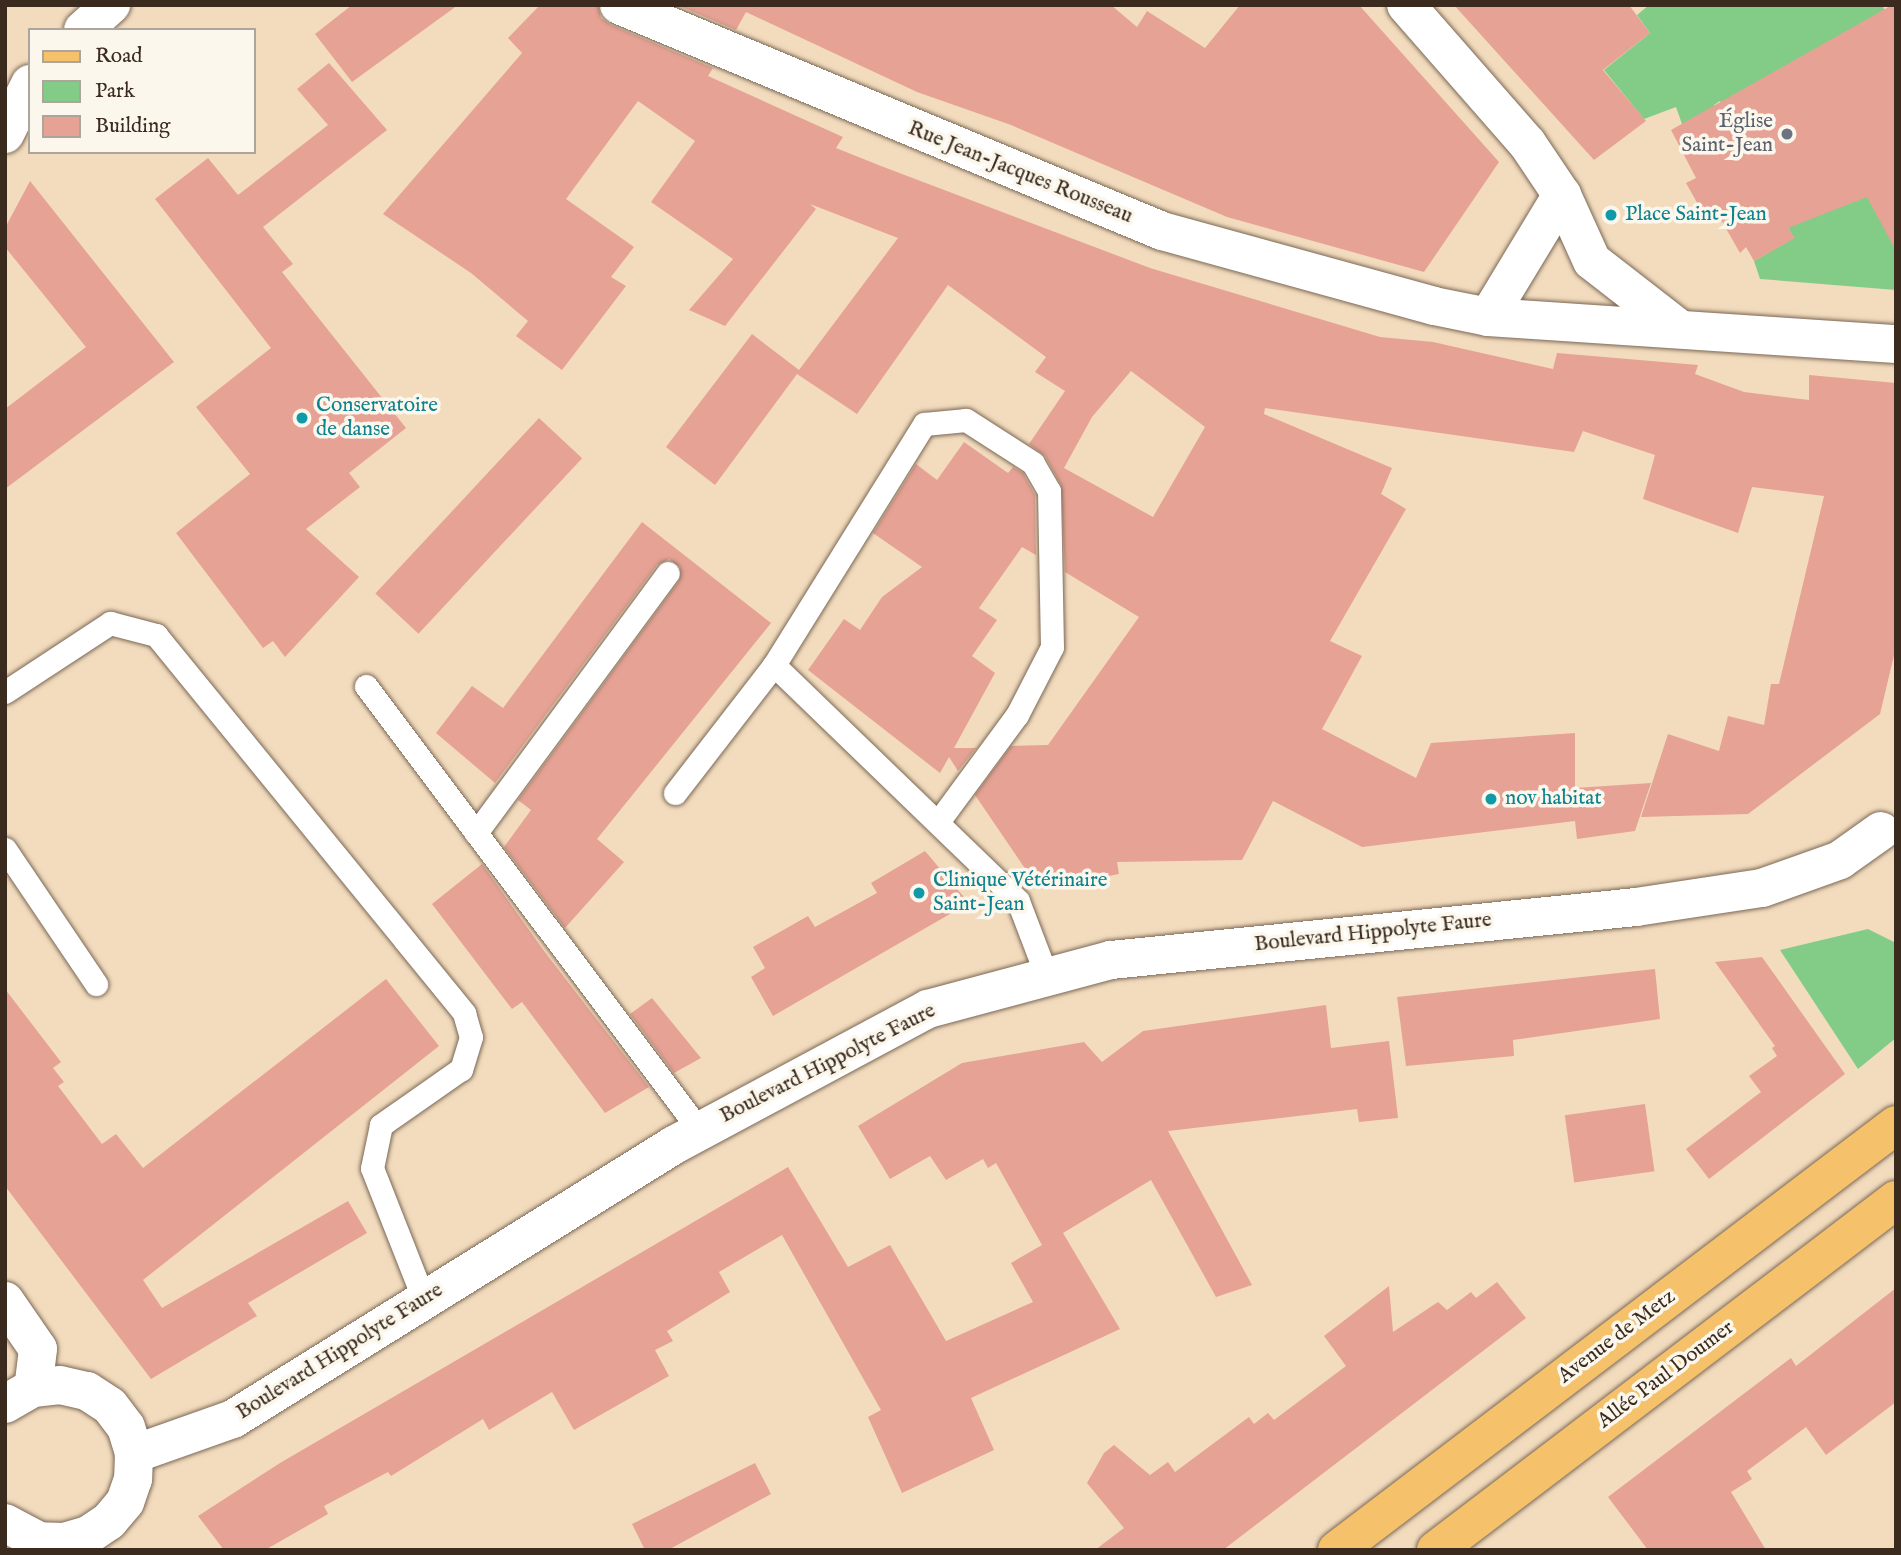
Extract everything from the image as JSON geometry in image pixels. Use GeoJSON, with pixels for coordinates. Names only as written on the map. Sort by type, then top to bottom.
{"type":"FeatureCollection","features":[{"type":"Feature","properties":{"kind":"main road","name":"Avenue de Metz"},"geometry":{"type":"LineString","coordinates":[[1337,1550],[1896,1125]]}},
{"type":"Feature","properties":{"kind":"main road","name":"Allée Paul Doumer"},"geometry":{"type":"LineString","coordinates":[[1436,1550],[1896,1200]]}},
{"type":"Feature","properties":{"kind":"street"},"geometry":{"type":"LineString","coordinates":[[85,28],[111,5]]}},
{"type":"Feature","properties":{"kind":"street","name":"Rue Jean-Jacques Rousseau"},"geometry":{"type":"LineString","coordinates":[[619,5],[1161,231],[1434,306],[1488,317]]}},
{"type":"Feature","properties":{"kind":"street"},"geometry":{"type":"LineString","coordinates":[[1406,5],[1527,143],[1562,195],[1592,261],[1677,327]]}},
{"type":"Feature","properties":{"kind":"street"},"geometry":{"type":"LineString","coordinates":[[5,88],[28,75]]}},
{"type":"Feature","properties":{"kind":"street"},"geometry":{"type":"LineString","coordinates":[[5,134],[28,89]]}},
{"type":"Feature","properties":{"kind":"street"},"geometry":{"type":"LineString","coordinates":[[1562,195],[1488,317],[1677,327],[1896,344]]}},
{"type":"Feature","properties":{"kind":"street","name":"Boulevard Hippolyte Faure"},"geometry":{"type":"LineString","coordinates":[[134,1454],[233,1419],[700,1131],[928,1009],[1111,960],[1636,907],[1762,887],[1840,860],[1891,833]]}},
{"type":"Feature","properties":{"kind":"street"},"geometry":{"type":"LineString","coordinates":[[5,1301],[38,1349],[19,1396]]}},
{"type":"Feature","properties":{"kind":"street"},"geometry":{"type":"LineString","coordinates":[[5,1523],[37,1545],[64,1542],[88,1535],[109,1521],[125,1502],[133,1479],[134,1454],[126,1427],[110,1406],[87,1391],[60,1385],[19,1396]]}},
{"type":"Feature","properties":{"kind":"lane"},"geometry":{"type":"LineString","coordinates":[[675,793],[774,665],[924,424],[966,420],[1033,463],[1049,491],[1052,648],[1017,715],[938,822]]}},
{"type":"Feature","properties":{"kind":"lane"},"geometry":{"type":"LineString","coordinates":[[476,833],[668,573]]}},
{"type":"Feature","properties":{"kind":"lane"},"geometry":{"type":"LineString","coordinates":[[5,692],[110,623],[156,635],[464,1013],[471,1037],[461,1069],[381,1125],[372,1168],[424,1300]]}},
{"type":"Feature","properties":{"kind":"lane"},"geometry":{"type":"LineString","coordinates":[[774,665],[1018,901],[1047,977]]}},
{"type":"Feature","properties":{"kind":"lane"},"geometry":{"type":"LineString","coordinates":[[366,685],[700,1131]]}},
{"type":"Feature","properties":{"kind":"lane"},"geometry":{"type":"LineString","coordinates":[[5,849],[96,984]]}},
{"type":"Feature","properties":{"kind":"green space"},"geometry":{"type":"Polygon","coordinates":[[[1649,5],[1882,5],[1889,17],[1724,108],[1720,101],[1714,105],[1718,112],[1682,124],[1676,107],[1644,119],[1604,70],[1650,33],[1637,15],[1649,5]]]}},
{"type":"Feature","properties":{"kind":"green space"},"geometry":{"type":"Polygon","coordinates":[[[1858,188],[1896,209],[1896,290],[1760,279],[1754,261],[1794,238],[1787,226],[1858,188]]]}},
{"type":"Feature","properties":{"kind":"green space"},"geometry":{"type":"Polygon","coordinates":[[[1868,929],[1896,943],[1896,1038],[1858,1069],[1780,950],[1868,929]]]}},
{"type":"Feature","properties":{"kind":"building"},"geometry":{"type":"Polygon","coordinates":[[[352,5],[458,5],[352,82],[315,34],[352,5]]]}},
{"type":"Feature","properties":{"kind":"building"},"geometry":{"type":"Polygon","coordinates":[[[540,5],[598,5],[601,18],[611,25],[713,68],[708,76],[843,137],[836,148],[1150,268],[1380,337],[1433,342],[1553,369],[1557,353],[1698,365],[1695,374],[1744,392],[1809,400],[1809,375],[1896,383],[1896,647],[1880,714],[1748,814],[1641,817],[1668,734],[1719,751],[1728,716],[1764,725],[1771,684],[1779,684],[1824,496],[1752,487],[1738,533],[1643,499],[1655,455],[1583,431],[1574,452],[1265,408],[1264,414],[1392,468],[1381,494],[1406,509],[1330,641],[1362,656],[1322,729],[1416,778],[1431,743],[1575,733],[1575,788],[1651,783],[1635,831],[1577,839],[1575,821],[1362,847],[1273,801],[1242,860],[1117,862],[1119,874],[1039,889],[975,795],[1011,746],[1048,745],[1139,617],[1065,572],[1061,485],[1045,456],[1029,444],[1065,391],[1035,372],[1046,357],[948,285],[857,414],[797,374],[715,485],[666,447],[752,334],[799,370],[898,238],[810,204],[816,209],[725,326],[689,310],[733,259],[651,202],[695,141],[638,101],[566,199],[634,247],[611,277],[626,286],[562,370],[516,336],[528,321],[471,273],[383,214],[522,53],[508,38],[540,5]],[[1131,371],[1092,417],[1064,468],[1153,517],[1205,427],[1131,371]]]}},
{"type":"Feature","properties":{"kind":"building"},"geometry":{"type":"Polygon","coordinates":[[[677,5],[1111,5],[1137,27],[1147,11],[1205,48],[1240,5],[1359,5],[1499,162],[1424,272],[1227,217],[1011,125],[917,92],[746,12],[736,30],[677,5]]]}},
{"type":"Feature","properties":{"kind":"building"},"geometry":{"type":"Polygon","coordinates":[[[1454,5],[1629,5],[1650,33],[1603,70],[1646,121],[1594,160],[1454,5]]]}},
{"type":"Feature","properties":{"kind":"building","name":"Église Saint-Jean"},"geometry":{"type":"Polygon","coordinates":[[[1896,5],[1896,251],[1867,197],[1788,228],[1795,238],[1754,261],[1746,247],[1740,253],[1716,211],[1705,217],[1686,183],[1696,178],[1671,130],[1896,5]]]}},
{"type":"Feature","properties":{"kind":"building"},"geometry":{"type":"Polygon","coordinates":[[[329,63],[387,130],[263,227],[293,264],[282,272],[406,428],[349,473],[360,487],[306,529],[359,577],[285,657],[273,641],[263,648],[176,533],[250,474],[196,407],[271,348],[155,199],[208,158],[238,195],[328,125],[297,89],[329,63]]]}},
{"type":"Feature","properties":{"kind":"building"},"geometry":{"type":"Polygon","coordinates":[[[30,181],[174,362],[5,489],[5,409],[86,347],[5,247],[5,228],[30,181]]]}},
{"type":"Feature","properties":{"kind":"building"},"geometry":{"type":"Polygon","coordinates":[[[539,418],[582,458],[418,634],[375,594],[539,418]]]}},
{"type":"Feature","properties":{"kind":"building"},"geometry":{"type":"Polygon","coordinates":[[[964,442],[1008,473],[1013,467],[1023,473],[1035,495],[1036,555],[1022,547],[979,608],[997,620],[972,656],[995,673],[954,748],[976,748],[958,771],[949,757],[940,773],[808,670],[844,619],[860,630],[882,597],[922,567],[873,533],[916,464],[937,480],[964,442]]]}},
{"type":"Feature","properties":{"kind":"building"},"geometry":{"type":"Polygon","coordinates":[[[642,522],[771,623],[597,839],[624,862],[565,928],[504,847],[531,810],[518,800],[679,581],[680,567],[669,559],[657,565],[495,783],[436,733],[472,686],[503,708],[642,522]]]}},
{"type":"Feature","properties":{"kind":"building"},"geometry":{"type":"Polygon","coordinates":[[[925,851],[969,903],[773,1016],[751,977],[765,968],[753,947],[808,916],[815,927],[877,893],[871,883],[925,851]]]}},
{"type":"Feature","properties":{"kind":"building"},"geometry":{"type":"Polygon","coordinates":[[[482,864],[544,951],[649,1087],[605,1113],[522,1002],[512,1009],[432,904],[482,864]]]}},
{"type":"Feature","properties":{"kind":"building"},"geometry":{"type":"Polygon","coordinates":[[[1762,957],[1845,1074],[1709,1179],[1686,1149],[1761,1092],[1749,1076],[1777,1056],[1772,1048],[1775,1046],[1715,962],[1762,957]]]}},
{"type":"Feature","properties":{"kind":"building"},"geometry":{"type":"Polygon","coordinates":[[[1655,969],[1660,1019],[1513,1040],[1514,1056],[1406,1066],[1397,997],[1655,969]]]}},
{"type":"Feature","properties":{"kind":"building"},"geometry":{"type":"Polygon","coordinates":[[[386,979],[439,1046],[143,1280],[162,1308],[348,1201],[367,1233],[248,1303],[257,1316],[151,1379],[5,1186],[5,989],[61,1062],[53,1068],[64,1082],[58,1086],[102,1144],[116,1134],[143,1168],[386,979]]]}},
{"type":"Feature","properties":{"kind":"building"},"geometry":{"type":"Polygon","coordinates":[[[652,998],[701,1058],[674,1073],[630,1014],[652,998]]]}},
{"type":"Feature","properties":{"kind":"building"},"geometry":{"type":"Polygon","coordinates":[[[1326,1005],[1331,1048],[1389,1041],[1398,1118],[1359,1122],[1357,1109],[1168,1131],[1252,1285],[1216,1297],[1151,1180],[1063,1233],[1120,1329],[971,1398],[994,1450],[902,1493],[868,1417],[881,1410],[782,1235],[719,1272],[730,1292],[667,1331],[673,1341],[655,1350],[669,1376],[574,1430],[552,1392],[489,1430],[483,1419],[391,1476],[388,1472],[324,1506],[328,1514],[265,1550],[224,1550],[198,1516],[280,1463],[788,1167],[848,1267],[890,1245],[946,1341],[1033,1302],[1011,1263],[1042,1245],[996,1163],[988,1168],[983,1159],[946,1180],[930,1156],[890,1179],[858,1126],[962,1063],[1084,1042],[1102,1062],[1143,1031],[1326,1005]]]}},
{"type":"Feature","properties":{"kind":"building"},"geometry":{"type":"Polygon","coordinates":[[[1645,1104],[1654,1171],[1574,1183],[1565,1115],[1645,1104]]]}},
{"type":"Feature","properties":{"kind":"building"},"geometry":{"type":"Polygon","coordinates":[[[1497,1282],[1526,1318],[1223,1550],[1095,1550],[1124,1528],[1087,1483],[1104,1453],[1114,1445],[1150,1475],[1168,1462],[1175,1472],[1249,1417],[1254,1424],[1268,1413],[1274,1420],[1346,1366],[1324,1336],[1389,1286],[1393,1332],[1438,1302],[1447,1310],[1471,1292],[1476,1298],[1497,1282]]]}},
{"type":"Feature","properties":{"kind":"building"},"geometry":{"type":"Polygon","coordinates":[[[1896,1288],[1896,1402],[1826,1455],[1806,1427],[1747,1471],[1752,1479],[1731,1492],[1766,1550],[1648,1550],[1608,1497],[1791,1358],[1796,1366],[1896,1288]]]}},
{"type":"Feature","properties":{"kind":"building"},"geometry":{"type":"Polygon","coordinates":[[[755,1463],[771,1494],[668,1550],[645,1550],[632,1524],[755,1463]]]}},
{"type":"Feature","properties":{"kind":"place","name":"Église Saint-Jean"},"geometry":{"type":"Point","coordinates":[1787,134]}},
{"type":"Feature","properties":{"kind":"place","name":"Place Saint-Jean"},"geometry":{"type":"Point","coordinates":[1611,215]}},
{"type":"Feature","properties":{"kind":"place","name":"Conservatoire de danse"},"geometry":{"type":"Point","coordinates":[302,418]}},
{"type":"Feature","properties":{"kind":"place","name":"nov habitat"},"geometry":{"type":"Point","coordinates":[1491,799]}},
{"type":"Feature","properties":{"kind":"place","name":"Clinique Vétérinaire Saint-Jean"},"geometry":{"type":"Point","coordinates":[919,893]}}]}
